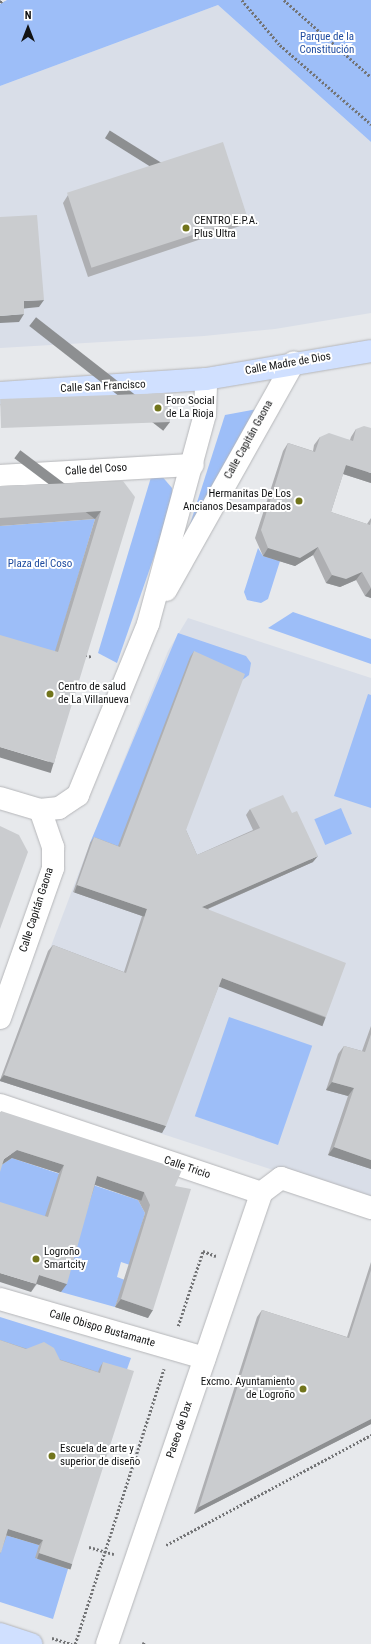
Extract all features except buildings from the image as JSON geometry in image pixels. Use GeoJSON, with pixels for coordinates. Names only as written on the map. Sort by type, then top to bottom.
{"type":"FeatureCollection","features":[{"type":"Feature","properties":{"kind":"main road","name":"Calle Madre de Dios"},"geometry":{"type":"LineString","coordinates":[[206,379],[294,362],[371,351]]}},
{"type":"Feature","properties":{"kind":"main road","name":"Calle San Francisco"},"geometry":{"type":"LineString","coordinates":[[0,393],[206,379]]}},
{"type":"Feature","properties":{"kind":"main road"},"geometry":{"type":"LineString","coordinates":[[0,1634],[31,1644]]}},
{"type":"Feature","properties":{"kind":"street","name":"Calle Capitán Gaona"},"geometry":{"type":"LineString","coordinates":[[148,624],[294,362]]}},
{"type":"Feature","properties":{"kind":"street","name":"Calle Capitán Gaona"},"geometry":{"type":"LineString","coordinates":[[0,1018],[53,868],[53,847],[40,810],[59,808],[78,794],[148,624],[193,465],[205,414],[206,379]]}},
{"type":"Feature","properties":{"kind":"street","name":"Calle del Coso"},"geometry":{"type":"LineString","coordinates":[[0,476],[193,465]]}},
{"type":"Feature","properties":{"kind":"street"},"geometry":{"type":"LineString","coordinates":[[0,798],[40,810]]}},
{"type":"Feature","properties":{"kind":"street","name":"Calle Tricio"},"geometry":{"type":"LineString","coordinates":[[0,1105],[261,1193]]}},
{"type":"Feature","properties":{"kind":"street"},"geometry":{"type":"LineString","coordinates":[[261,1193],[281,1178],[371,1208]]}},
{"type":"Feature","properties":{"kind":"street","name":"Paseo de Dax"},"geometry":{"type":"LineString","coordinates":[[107,1644],[261,1193]]}},
{"type":"Feature","properties":{"kind":"street","name":"Calle Obispo Bustamante"},"geometry":{"type":"LineString","coordinates":[[0,1299],[205,1358]]}},
{"type":"Feature","properties":{"kind":"path"},"geometry":{"type":"LineString","coordinates":[[242,0],[280,45],[371,124]]}},
{"type":"Feature","properties":{"kind":"path"},"geometry":{"type":"LineString","coordinates":[[284,0],[371,77]]}},
{"type":"Feature","properties":{"kind":"path"},"geometry":{"type":"LineString","coordinates":[[84,655],[92,657]]}},
{"type":"Feature","properties":{"kind":"path"},"geometry":{"type":"LineString","coordinates":[[75,1644],[203,1251],[236,1264]]}},
{"type":"Feature","properties":{"kind":"path"},"geometry":{"type":"LineString","coordinates":[[89,1547],[136,1560],[371,1435]]}},
{"type":"Feature","properties":{"kind":"shaded area","name":"CENTRO E.P.A. Plus Ultra"},"geometry":{"type":"Polygon","coordinates":[[[218,5],[371,142],[371,313],[275,329],[204,336],[0,348],[0,86],[218,5]]]}},
{"type":"Feature","properties":{"kind":"shaded area"},"geometry":{"type":"Polygon","coordinates":[[[188,618],[371,678],[371,1202],[0,1081],[90,843],[168,651],[188,618]]]}},
{"type":"Feature","properties":{"kind":"green space","name":"Parque de la Constitución"},"geometry":{"type":"Polygon","coordinates":[[[7,0],[371,0],[371,142],[218,5],[0,86],[0,4],[7,0]]]}},
{"type":"Feature","properties":{"kind":"green space"},"geometry":{"type":"Polygon","coordinates":[[[257,409],[184,543],[225,415],[257,409]]]}},
{"type":"Feature","properties":{"kind":"green space"},"geometry":{"type":"Polygon","coordinates":[[[152,474],[160,474],[172,488],[172,505],[117,663],[98,653],[152,474]]]}},
{"type":"Feature","properties":{"kind":"green space","name":"Plaza del Coso"},"geometry":{"type":"Polygon","coordinates":[[[95,519],[53,660],[0,644],[0,526],[95,519]]]}},
{"type":"Feature","properties":{"kind":"green space"},"geometry":{"type":"Polygon","coordinates":[[[258,548],[263,556],[280,561],[268,599],[261,603],[247,600],[244,592],[258,548]]]}},
{"type":"Feature","properties":{"kind":"green space"},"geometry":{"type":"Polygon","coordinates":[[[293,612],[371,639],[371,664],[268,628],[293,612]]]}},
{"type":"Feature","properties":{"kind":"green space"},"geometry":{"type":"Polygon","coordinates":[[[178,633],[246,656],[251,663],[249,675],[241,681],[115,853],[90,843],[178,633]]]}},
{"type":"Feature","properties":{"kind":"green space"},"geometry":{"type":"Polygon","coordinates":[[[368,694],[371,695],[371,808],[334,796],[368,694]]]}},
{"type":"Feature","properties":{"kind":"green space"},"geometry":{"type":"Polygon","coordinates":[[[341,808],[352,834],[325,845],[314,819],[341,808]]]}},
{"type":"Feature","properties":{"kind":"green space"},"geometry":{"type":"Polygon","coordinates":[[[229,1017],[312,1046],[278,1145],[195,1116],[229,1017]]]}},
{"type":"Feature","properties":{"kind":"green space"},"geometry":{"type":"Polygon","coordinates":[[[12,1158],[138,1200],[145,1213],[130,1265],[121,1262],[117,1277],[125,1280],[115,1307],[61,1292],[79,1236],[0,1211],[0,1166],[12,1158]]]}},
{"type":"Feature","properties":{"kind":"green space"},"geometry":{"type":"Polygon","coordinates":[[[0,1317],[131,1358],[125,1375],[97,1378],[29,1351],[0,1347],[0,1317]]]}},
{"type":"Feature","properties":{"kind":"green space"},"geometry":{"type":"Polygon","coordinates":[[[5,1535],[39,1545],[36,1558],[68,1569],[53,1619],[0,1602],[0,1550],[5,1535]]]}},
{"type":"Feature","properties":{"kind":"place","name":"CENTRO E.P.A. Plus Ultra"},"geometry":{"type":"Point","coordinates":[186,228]}},
{"type":"Feature","properties":{"kind":"place","name":"Foro Social de La Rioja"},"geometry":{"type":"Point","coordinates":[158,408]}},
{"type":"Feature","properties":{"kind":"place","name":"Hermanitas De Los Ancianos Desamparados"},"geometry":{"type":"Point","coordinates":[299,501]}},
{"type":"Feature","properties":{"kind":"place","name":"Centro de salud de La Villanueva"},"geometry":{"type":"Point","coordinates":[50,694]}},
{"type":"Feature","properties":{"kind":"place","name":"Logroño Smartcity"},"geometry":{"type":"Point","coordinates":[36,1259]}},
{"type":"Feature","properties":{"kind":"place","name":"Excmo. Ayuntamiento de Logroño"},"geometry":{"type":"Point","coordinates":[303,1389]}},
{"type":"Feature","properties":{"kind":"place","name":"Escuela de arte y superior de diseño"},"geometry":{"type":"Point","coordinates":[52,1456]}}]}
